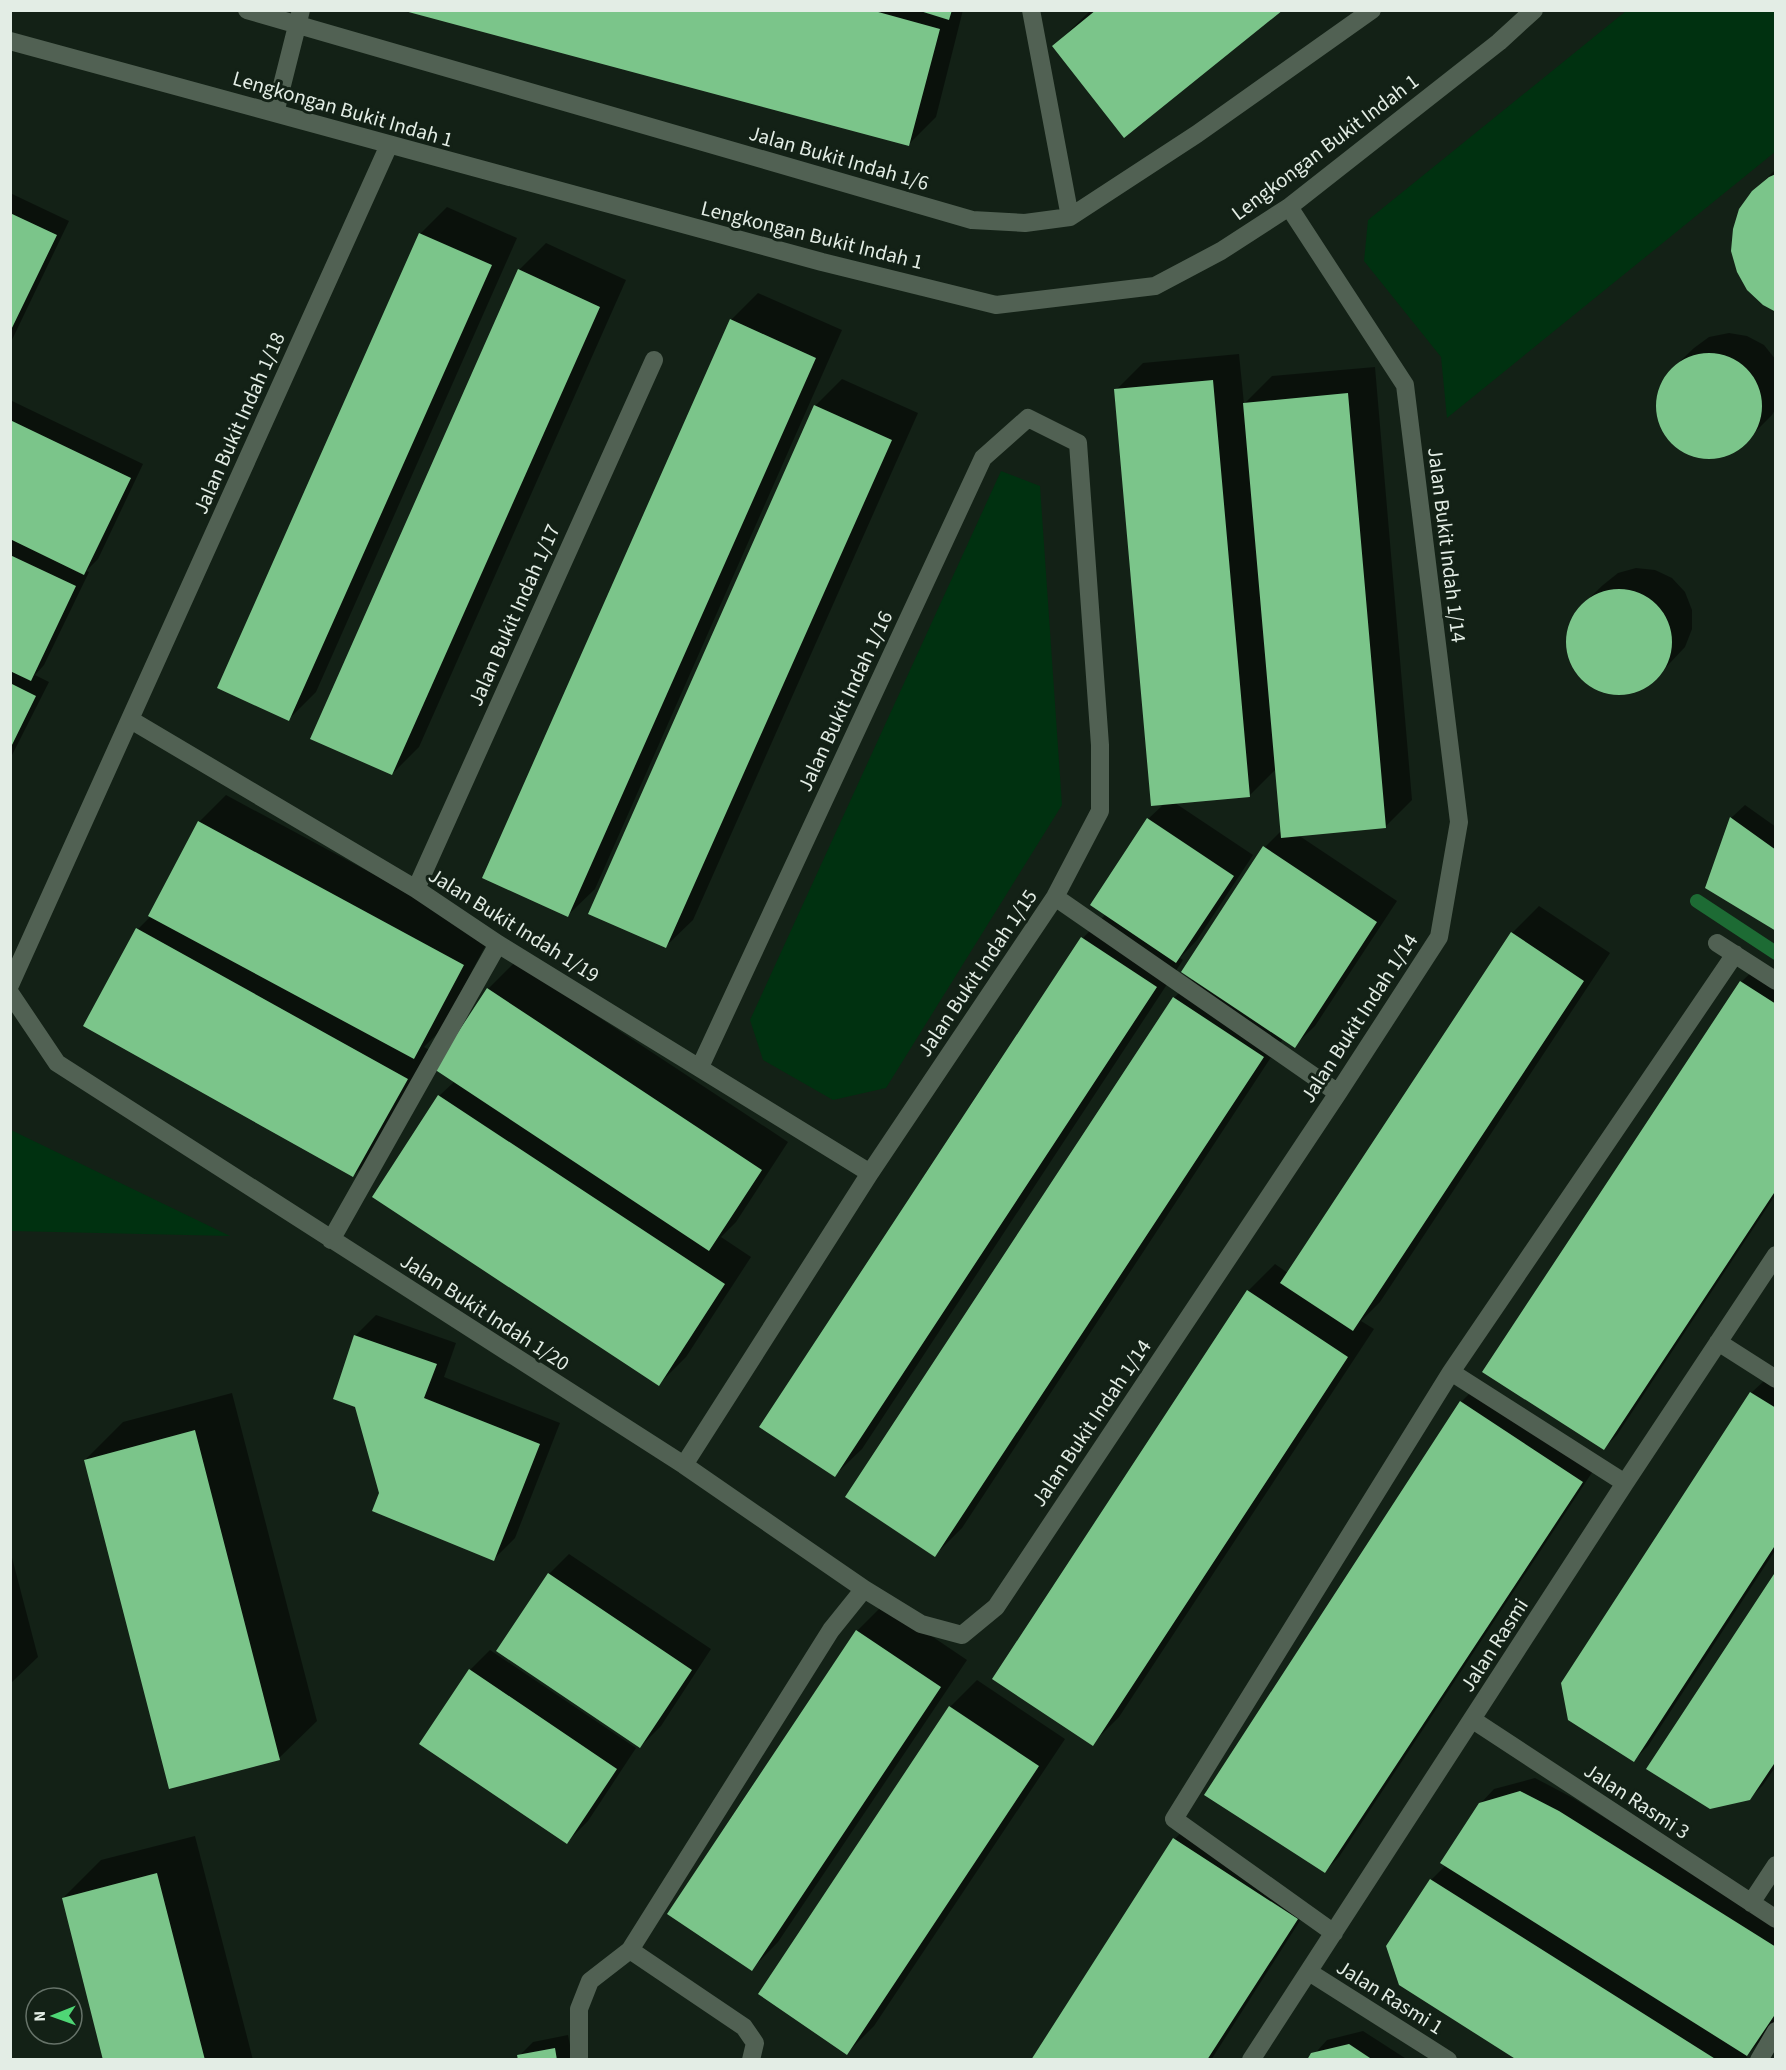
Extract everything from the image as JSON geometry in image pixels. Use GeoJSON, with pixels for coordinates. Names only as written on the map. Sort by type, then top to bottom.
{"type":"FeatureCollection","features":[{"type":"Feature","properties":{"kind":"street","name":"Jalan Bukit Indah 1/6"},"geometry":{"type":"LineString","coordinates":[[247,10],[299,18],[972,220],[1025,223],[1070,217],[1197,134],[1372,10]]}},
{"type":"Feature","properties":{"kind":"street"},"geometry":{"type":"LineString","coordinates":[[1031,10],[1070,217]]}},
{"type":"Feature","properties":{"kind":"street","name":"Lengkongan Bukit Indah 1"},"geometry":{"type":"LineString","coordinates":[[10,41],[822,262],[996,305],[1155,286],[1221,251],[1289,207],[1499,42],[1534,10]]}},
{"type":"Feature","properties":{"kind":"street"},"geometry":{"type":"LineString","coordinates":[[275,113],[299,18]]}},
{"type":"Feature","properties":{"kind":"street","name":"Jalan Bukit Indah 1/18"},"geometry":{"type":"LineString","coordinates":[[131,720],[389,146]]}},
{"type":"Feature","properties":{"kind":"street","name":"Jalan Bukit Indah 1/14"},"geometry":{"type":"LineString","coordinates":[[962,1635],[996,1607],[1439,937],[1460,822],[1404,385],[1289,207]]}},
{"type":"Feature","properties":{"kind":"street","name":"Jalan Bukit Indah 1/17"},"geometry":{"type":"LineString","coordinates":[[416,889],[654,360]]}},
{"type":"Feature","properties":{"kind":"street","name":"Jalan Bukit Indah 1/16"},"geometry":{"type":"LineString","coordinates":[[700,1067],[983,458],[1028,418],[1078,443]]}},
{"type":"Feature","properties":{"kind":"street","name":"Jalan Bukit Indah 1/15"},"geometry":{"type":"LineString","coordinates":[[684,1465],[870,1173],[1054,897],[1100,811],[1100,745],[1078,443]]}},
{"type":"Feature","properties":{"kind":"street"},"geometry":{"type":"LineString","coordinates":[[10,985],[131,720]]}},
{"type":"Feature","properties":{"kind":"street","name":"Jalan Bukit Indah 1/19"},"geometry":{"type":"LineString","coordinates":[[131,720],[416,889],[498,944],[870,1173]]}},
{"type":"Feature","properties":{"kind":"street"},"geometry":{"type":"LineString","coordinates":[[1054,897],[1338,1093]]}},
{"type":"Feature","properties":{"kind":"street"},"geometry":{"type":"LineString","coordinates":[[1717,943],[1776,981]]}},
{"type":"Feature","properties":{"kind":"street"},"geometry":{"type":"LineString","coordinates":[[331,1240],[498,944]]}},
{"type":"Feature","properties":{"kind":"street"},"geometry":{"type":"LineString","coordinates":[[1334,1933],[1174,1819],[1451,1372],[1735,954]]}},
{"type":"Feature","properties":{"kind":"street","name":"Jalan Bukit Indah 1/20"},"geometry":{"type":"LineString","coordinates":[[10,993],[57,1063],[684,1465],[864,1589],[921,1624],[962,1635]]}},
{"type":"Feature","properties":{"kind":"street","name":"Jalan Rasmi"},"geometry":{"type":"LineString","coordinates":[[1251,2060],[1625,1483],[1776,1255]]}},
{"type":"Feature","properties":{"kind":"street"},"geometry":{"type":"LineString","coordinates":[[1718,1342],[1776,1379]]}},
{"type":"Feature","properties":{"kind":"street"},"geometry":{"type":"LineString","coordinates":[[1451,1372],[1625,1483]]}},
{"type":"Feature","properties":{"kind":"street"},"geometry":{"type":"LineString","coordinates":[[579,2060],[579,2009],[590,1981],[630,1950],[831,1630],[864,1589]]}},
{"type":"Feature","properties":{"kind":"street","name":"Jalan Rasmi 3"},"geometry":{"type":"LineString","coordinates":[[1473,1720],[1776,1919]]}},
{"type":"Feature","properties":{"kind":"street"},"geometry":{"type":"LineString","coordinates":[[1751,1903],[1776,1865]]}},
{"type":"Feature","properties":{"kind":"street"},"geometry":{"type":"LineString","coordinates":[[630,1950],[744,2026],[755,2043],[751,2060]]}},
{"type":"Feature","properties":{"kind":"street","name":"Jalan Rasmi 1"},"geometry":{"type":"LineString","coordinates":[[1309,1972],[1448,2060]]}},
{"type":"Feature","properties":{"kind":"street"},"geometry":{"type":"LineString","coordinates":[[1759,2060],[1776,2031]]}},
{"type":"Feature","properties":{"kind":"green space"},"geometry":{"type":"Polygon","coordinates":[[[1626,11],[1775,11],[1775,152],[1447,418],[1441,357],[1364,261],[1368,220],[1626,11]]]}},
{"type":"Feature","properties":{"kind":"green space"},"geometry":{"type":"Polygon","coordinates":[[[1001,471],[1040,486],[1062,805],[886,1088],[833,1100],[763,1060],[750,1020],[1001,471]]]}},
{"type":"Feature","properties":{"kind":"green space"},"geometry":{"type":"Polygon","coordinates":[[[11,1130],[230,1236],[11,1231],[11,1130]]]}},
{"type":"Feature","properties":{"kind":"building"},"geometry":{"type":"Polygon","coordinates":[[[401,10],[871,10],[940,29],[909,146],[401,10]]]}},
{"type":"Feature","properties":{"kind":"building"},"geometry":{"type":"Polygon","coordinates":[[[917,10],[952,10],[949,20],[917,10]]]}},
{"type":"Feature","properties":{"kind":"building"},"geometry":{"type":"Polygon","coordinates":[[[1096,10],[1283,10],[1124,138],[1052,46],[1096,10]]]}},
{"type":"Feature","properties":{"kind":"building"},"geometry":{"type":"Polygon","coordinates":[[[1776,174],[1776,312],[1763,305],[1747,290],[1737,272],[1731,251],[1733,229],[1739,209],[1752,191],[1776,174]]]}},
{"type":"Feature","properties":{"kind":"building"},"geometry":{"type":"Polygon","coordinates":[[[10,213],[57,235],[10,332],[10,213]]]}},
{"type":"Feature","properties":{"kind":"building"},"geometry":{"type":"Polygon","coordinates":[[[419,233],[492,265],[289,721],[217,688],[419,233]]]}},
{"type":"Feature","properties":{"kind":"building"},"geometry":{"type":"Polygon","coordinates":[[[518,269],[600,307],[392,775],[310,739],[518,269]]]}},
{"type":"Feature","properties":{"kind":"building"},"geometry":{"type":"Polygon","coordinates":[[[730,319],[816,358],[568,917],[482,878],[730,319]]]}},
{"type":"Feature","properties":{"kind":"building"},"geometry":{"type":"Polygon","coordinates":[[[1709,353],[1729,357],[1746,369],[1758,386],[1762,406],[1758,426],[1746,443],[1729,455],[1709,459],[1689,455],[1672,443],[1660,426],[1656,406],[1660,386],[1672,369],[1689,357],[1709,353]]]}},
{"type":"Feature","properties":{"kind":"building"},"geometry":{"type":"Polygon","coordinates":[[[1213,380],[1250,797],[1151,806],[1114,389],[1213,380]]]}},
{"type":"Feature","properties":{"kind":"building"},"geometry":{"type":"Polygon","coordinates":[[[1348,393],[1386,828],[1281,838],[1243,403],[1348,393]]]}},
{"type":"Feature","properties":{"kind":"building"},"geometry":{"type":"Polygon","coordinates":[[[814,405],[892,440],[666,948],[588,914],[814,405]]]}},
{"type":"Feature","properties":{"kind":"building"},"geometry":{"type":"Polygon","coordinates":[[[10,420],[131,478],[84,575],[10,539],[10,420]]]}},
{"type":"Feature","properties":{"kind":"building"},"geometry":{"type":"Polygon","coordinates":[[[10,555],[76,586],[31,681],[10,671],[10,555]]]}},
{"type":"Feature","properties":{"kind":"building"},"geometry":{"type":"Polygon","coordinates":[[[1619,589],[1639,593],[1657,604],[1668,622],[1672,642],[1668,662],[1657,680],[1639,691],[1619,695],[1599,691],[1581,680],[1570,662],[1566,642],[1570,622],[1581,604],[1599,593],[1619,589]]]}},
{"type":"Feature","properties":{"kind":"building"},"geometry":{"type":"Polygon","coordinates":[[[10,683],[36,696],[10,749],[10,683]]]}},
{"type":"Feature","properties":{"kind":"building"},"geometry":{"type":"Polygon","coordinates":[[[1730,817],[1776,850],[1776,931],[1705,888],[1730,817]]]}},
{"type":"Feature","properties":{"kind":"building"},"geometry":{"type":"Polygon","coordinates":[[[1147,818],[1234,876],[1176,963],[1090,905],[1147,818]]]}},
{"type":"Feature","properties":{"kind":"building"},"geometry":{"type":"Polygon","coordinates":[[[198,821],[464,965],[414,1059],[148,916],[198,821]]]}},
{"type":"Feature","properties":{"kind":"building"},"geometry":{"type":"Polygon","coordinates":[[[1263,846],[1377,922],[1295,1048],[1181,972],[1263,846]]]}},
{"type":"Feature","properties":{"kind":"building"},"geometry":{"type":"Polygon","coordinates":[[[136,928],[408,1079],[353,1177],[83,1026],[136,928]]]}},
{"type":"Feature","properties":{"kind":"building"},"geometry":{"type":"Polygon","coordinates":[[[1511,932],[1584,981],[1353,1331],[1280,1283],[1511,932]]]}},
{"type":"Feature","properties":{"kind":"building"},"geometry":{"type":"Polygon","coordinates":[[[1081,937],[1157,987],[835,1477],[759,1427],[1081,937]]]}},
{"type":"Feature","properties":{"kind":"building"},"geometry":{"type":"Polygon","coordinates":[[[1740,981],[1776,1004],[1776,1190],[1604,1450],[1482,1372],[1740,981]]]}},
{"type":"Feature","properties":{"kind":"building"},"geometry":{"type":"Polygon","coordinates":[[[487,988],[762,1170],[709,1251],[434,1069],[487,988]]]}},
{"type":"Feature","properties":{"kind":"building"},"geometry":{"type":"Polygon","coordinates":[[[1173,997],[1264,1057],[935,1557],[845,1497],[1173,997]]]}},
{"type":"Feature","properties":{"kind":"building"},"geometry":{"type":"Polygon","coordinates":[[[438,1095],[725,1284],[659,1386],[372,1197],[438,1095]]]}},
{"type":"Feature","properties":{"kind":"building"},"geometry":{"type":"Polygon","coordinates":[[[1247,1290],[1348,1357],[1093,1746],[992,1679],[1247,1290]]]}},
{"type":"Feature","properties":{"kind":"building"},"geometry":{"type":"Polygon","coordinates":[[[354,1335],[437,1364],[424,1398],[540,1444],[494,1561],[372,1511],[379,1493],[355,1407],[333,1399],[354,1335]]]}},
{"type":"Feature","properties":{"kind":"building"},"geometry":{"type":"Polygon","coordinates":[[[1750,1392],[1776,1408],[1776,1544],[1634,1762],[1568,1720],[1561,1683],[1750,1392]]]}},
{"type":"Feature","properties":{"kind":"building"},"geometry":{"type":"Polygon","coordinates":[[[1460,1401],[1583,1482],[1325,1873],[1204,1795],[1460,1401]]]}},
{"type":"Feature","properties":{"kind":"building"},"geometry":{"type":"Polygon","coordinates":[[[195,1430],[280,1760],[169,1789],[84,1460],[195,1430]]]}},
{"type":"Feature","properties":{"kind":"building"},"geometry":{"type":"Polygon","coordinates":[[[1776,1571],[1776,1761],[1750,1800],[1710,1809],[1646,1769],[1776,1571]]]}},
{"type":"Feature","properties":{"kind":"building"},"geometry":{"type":"Polygon","coordinates":[[[548,1573],[692,1670],[640,1748],[496,1651],[548,1573]]]}},
{"type":"Feature","properties":{"kind":"building"},"geometry":{"type":"Polygon","coordinates":[[[856,1630],[941,1687],[752,1971],[667,1914],[856,1630]]]}},
{"type":"Feature","properties":{"kind":"building"},"geometry":{"type":"Polygon","coordinates":[[[469,1669],[617,1769],[567,1844],[419,1744],[469,1669]]]}},
{"type":"Feature","properties":{"kind":"building"},"geometry":{"type":"Polygon","coordinates":[[[949,1706],[1039,1766],[847,2055],[758,1994],[949,1706]]]}},
{"type":"Feature","properties":{"kind":"building"},"geometry":{"type":"Polygon","coordinates":[[[1520,1791],[1559,1811],[1776,1947],[1776,2013],[1747,2056],[1440,1863],[1479,1803],[1520,1791]]]}},
{"type":"Feature","properties":{"kind":"building"},"geometry":{"type":"Polygon","coordinates":[[[1173,1838],[1298,1919],[1207,2060],[1031,2060],[1173,1838]]]}},
{"type":"Feature","properties":{"kind":"building"},"geometry":{"type":"Polygon","coordinates":[[[157,1873],[205,2060],[103,2060],[62,1898],[157,1873]]]}},
{"type":"Feature","properties":{"kind":"building"},"geometry":{"type":"Polygon","coordinates":[[[1430,1879],[1717,2060],[1517,2060],[1399,1985],[1386,1946],[1430,1879]]]}},
{"type":"Feature","properties":{"kind":"building"},"geometry":{"type":"Polygon","coordinates":[[[1349,2044],[1373,2060],[1307,2060],[1311,2053],[1349,2044]]]}},
{"type":"Feature","properties":{"kind":"building"},"geometry":{"type":"Polygon","coordinates":[[[555,2048],[557,2060],[518,2060],[517,2055],[555,2048]]]}},
{"type":"Feature","properties":{"kind":"waterway"},"geometry":{"type":"LineString","coordinates":[[1697,901],[1776,953]]}}]}
